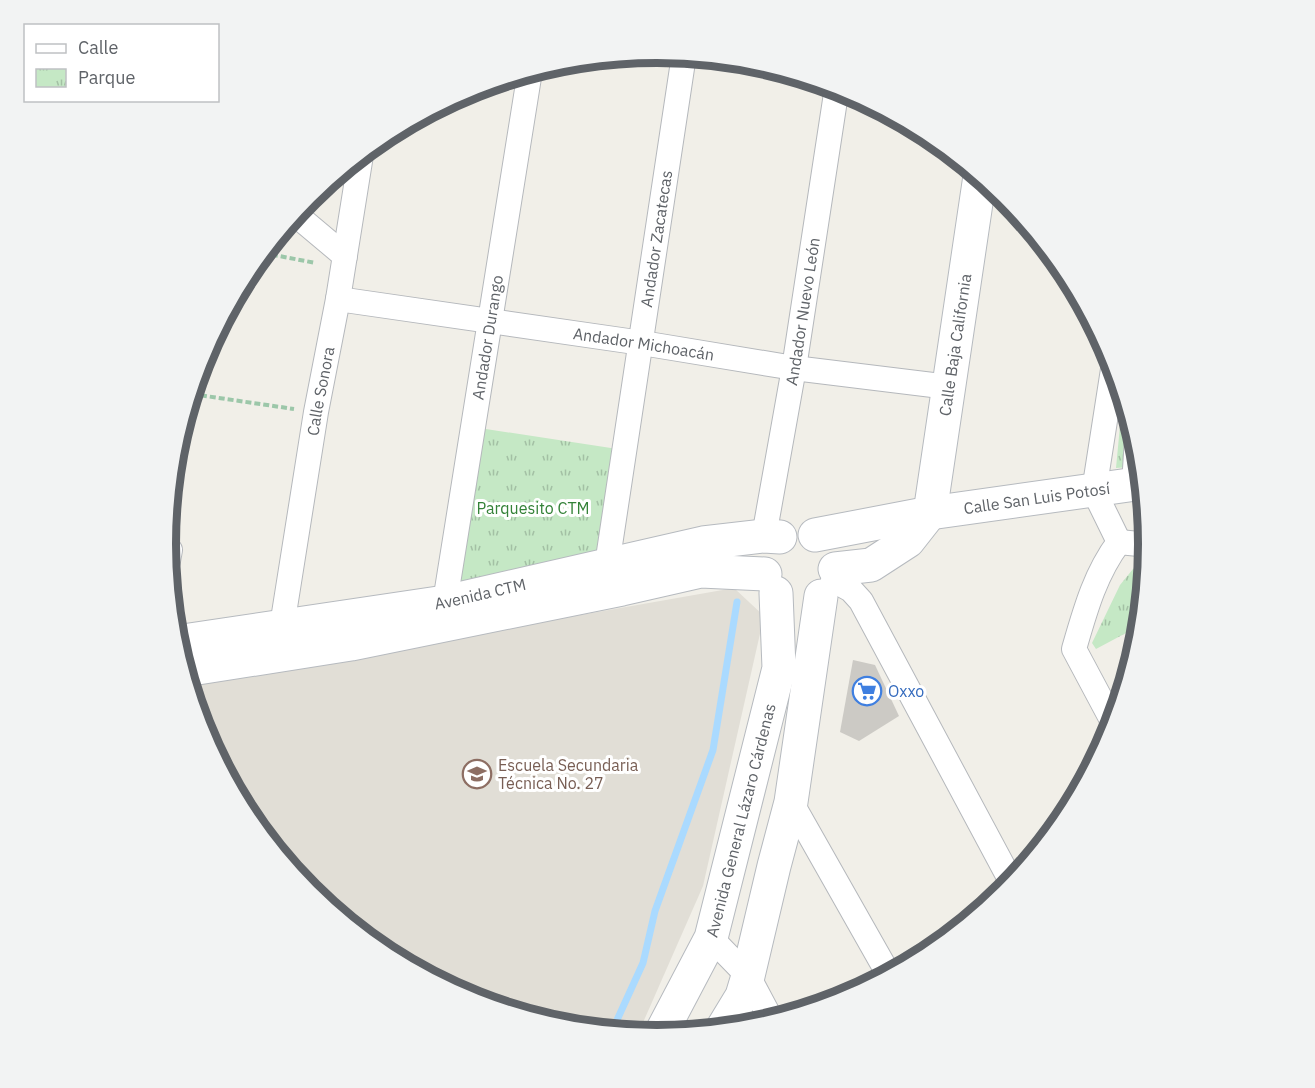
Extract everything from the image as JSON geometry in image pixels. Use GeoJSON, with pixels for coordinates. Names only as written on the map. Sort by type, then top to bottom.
{"type":"FeatureCollection","features":[{"type":"Feature","properties":{"kind":"main road","name":"Calle Baja California"},"geometry":{"type":"LineString","coordinates":[[930,513],[979,185]]}},
{"type":"Feature","properties":{"kind":"main road","name":"Calle San Luis Potosí"},"geometry":{"type":"LineString","coordinates":[[815,535],[930,513],[1134,484]]}},
{"type":"Feature","properties":{"kind":"main road"},"geometry":{"type":"LineString","coordinates":[[728,1020],[742,996],[748,976],[791,802],[830,582],[833,555],[826,543],[815,535],[797,532],[772,536],[765,560],[770,584],[790,601],[806,602],[830,582],[871,565],[908,541],[930,513]]}},
{"type":"Feature","properties":{"kind":"main road","name":"Avenida CTM"},"geometry":{"type":"LineString","coordinates":[[187,640],[445,602],[703,543],[772,536]]}},
{"type":"Feature","properties":{"kind":"main road","name":"Avenida CTM"},"geometry":{"type":"LineString","coordinates":[[193,669],[351,644],[622,590],[701,571],[770,584]]}},
{"type":"Feature","properties":{"kind":"main road","name":"Avenida General Lázaro Cárdenas"},"geometry":{"type":"LineString","coordinates":[[665,1025],[711,938],[779,668],[770,584]]}},
{"type":"Feature","properties":{"kind":"street","name":"Andador Zacatecas"},"geometry":{"type":"LineString","coordinates":[[607,565],[683,64]]}},
{"type":"Feature","properties":{"kind":"street","name":"Andador Durango"},"geometry":{"type":"LineString","coordinates":[[445,602],[529,80]]}},
{"type":"Feature","properties":{"kind":"street","name":"Andador Nuevo León"},"geometry":{"type":"LineString","coordinates":[[772,536],[794,368],[835,98]]}},
{"type":"Feature","properties":{"kind":"street","name":"Calle Sonora"},"geometry":{"type":"LineString","coordinates":[[282,626],[315,412],[338,299],[359,167]]}},
{"type":"Feature","properties":{"kind":"street"},"geometry":{"type":"LineString","coordinates":[[302,220],[344,262]]}},
{"type":"Feature","properties":{"kind":"street","name":"Andador Michoacán"},"geometry":{"type":"LineString","coordinates":[[338,299],[642,343],[794,368],[949,387]]}},
{"type":"Feature","properties":{"kind":"street"},"geometry":{"type":"LineString","coordinates":[[1111,383],[1094,491],[1119,542]]}},
{"type":"Feature","properties":{"kind":"street"},"geometry":{"type":"LineString","coordinates":[[1119,542],[1138,544]]}},
{"type":"Feature","properties":{"kind":"street"},"geometry":{"type":"LineString","coordinates":[[1108,713],[1074,649],[1090,594],[1106,560],[1119,542]]}},
{"type":"Feature","properties":{"kind":"street"},"geometry":{"type":"LineString","coordinates":[[830,582],[850,590],[861,601],[1007,874]]}},
{"type":"Feature","properties":{"kind":"street"},"geometry":{"type":"LineString","coordinates":[[791,802],[885,968]]}},
{"type":"Feature","properties":{"kind":"street"},"geometry":{"type":"LineString","coordinates":[[711,938],[748,976],[767,1012]]}},
{"type":"Feature","properties":{"kind":"path"},"geometry":{"type":"LineString","coordinates":[[274,254],[344,262]]}},
{"type":"Feature","properties":{"kind":"path"},"geometry":{"type":"LineString","coordinates":[[200,395],[315,412]]}},
{"type":"Feature","properties":{"kind":"shaded area","name":"Escuela Secundaria Técnica No. 27"},"geometry":{"type":"Polygon","coordinates":[[[734,588],[764,616],[703,886],[642,1025],[564,1016],[503,999],[473,988],[417,961],[365,926],[317,884],[276,837],[258,811],[226,757],[197,683],[734,588]]]}},
{"type":"Feature","properties":{"kind":"green space"},"geometry":{"type":"Polygon","coordinates":[[[1121,416],[1132,467],[1116,468],[1121,416]]]}},
{"type":"Feature","properties":{"kind":"green space","name":"Parquesito CTM"},"geometry":{"type":"Polygon","coordinates":[[[473,427],[624,450],[607,565],[445,602],[473,427]]]}},
{"type":"Feature","properties":{"kind":"green space"},"geometry":{"type":"Polygon","coordinates":[[[1137,568],[1137,575],[1130,631],[1096,649],[1092,643],[1120,585],[1133,569],[1137,568]]]}},
{"type":"Feature","properties":{"kind":"building","name":"Oxxo"},"geometry":{"type":"Polygon","coordinates":[[[853,660],[875,665],[899,716],[859,741],[840,732],[853,660]]]}},
{"type":"Feature","properties":{"kind":"waterway"},"geometry":{"type":"LineString","coordinates":[[616,1023],[643,963],[655,911],[713,750],[737,602]]}},
{"type":"Feature","properties":{"kind":"place","name":"Oxxo"},"geometry":{"type":"Point","coordinates":[867,691]}},
{"type":"Feature","properties":{"kind":"place","name":"Escuela Secundaria Técnica No. 27"},"geometry":{"type":"Point","coordinates":[477,774]}}]}
